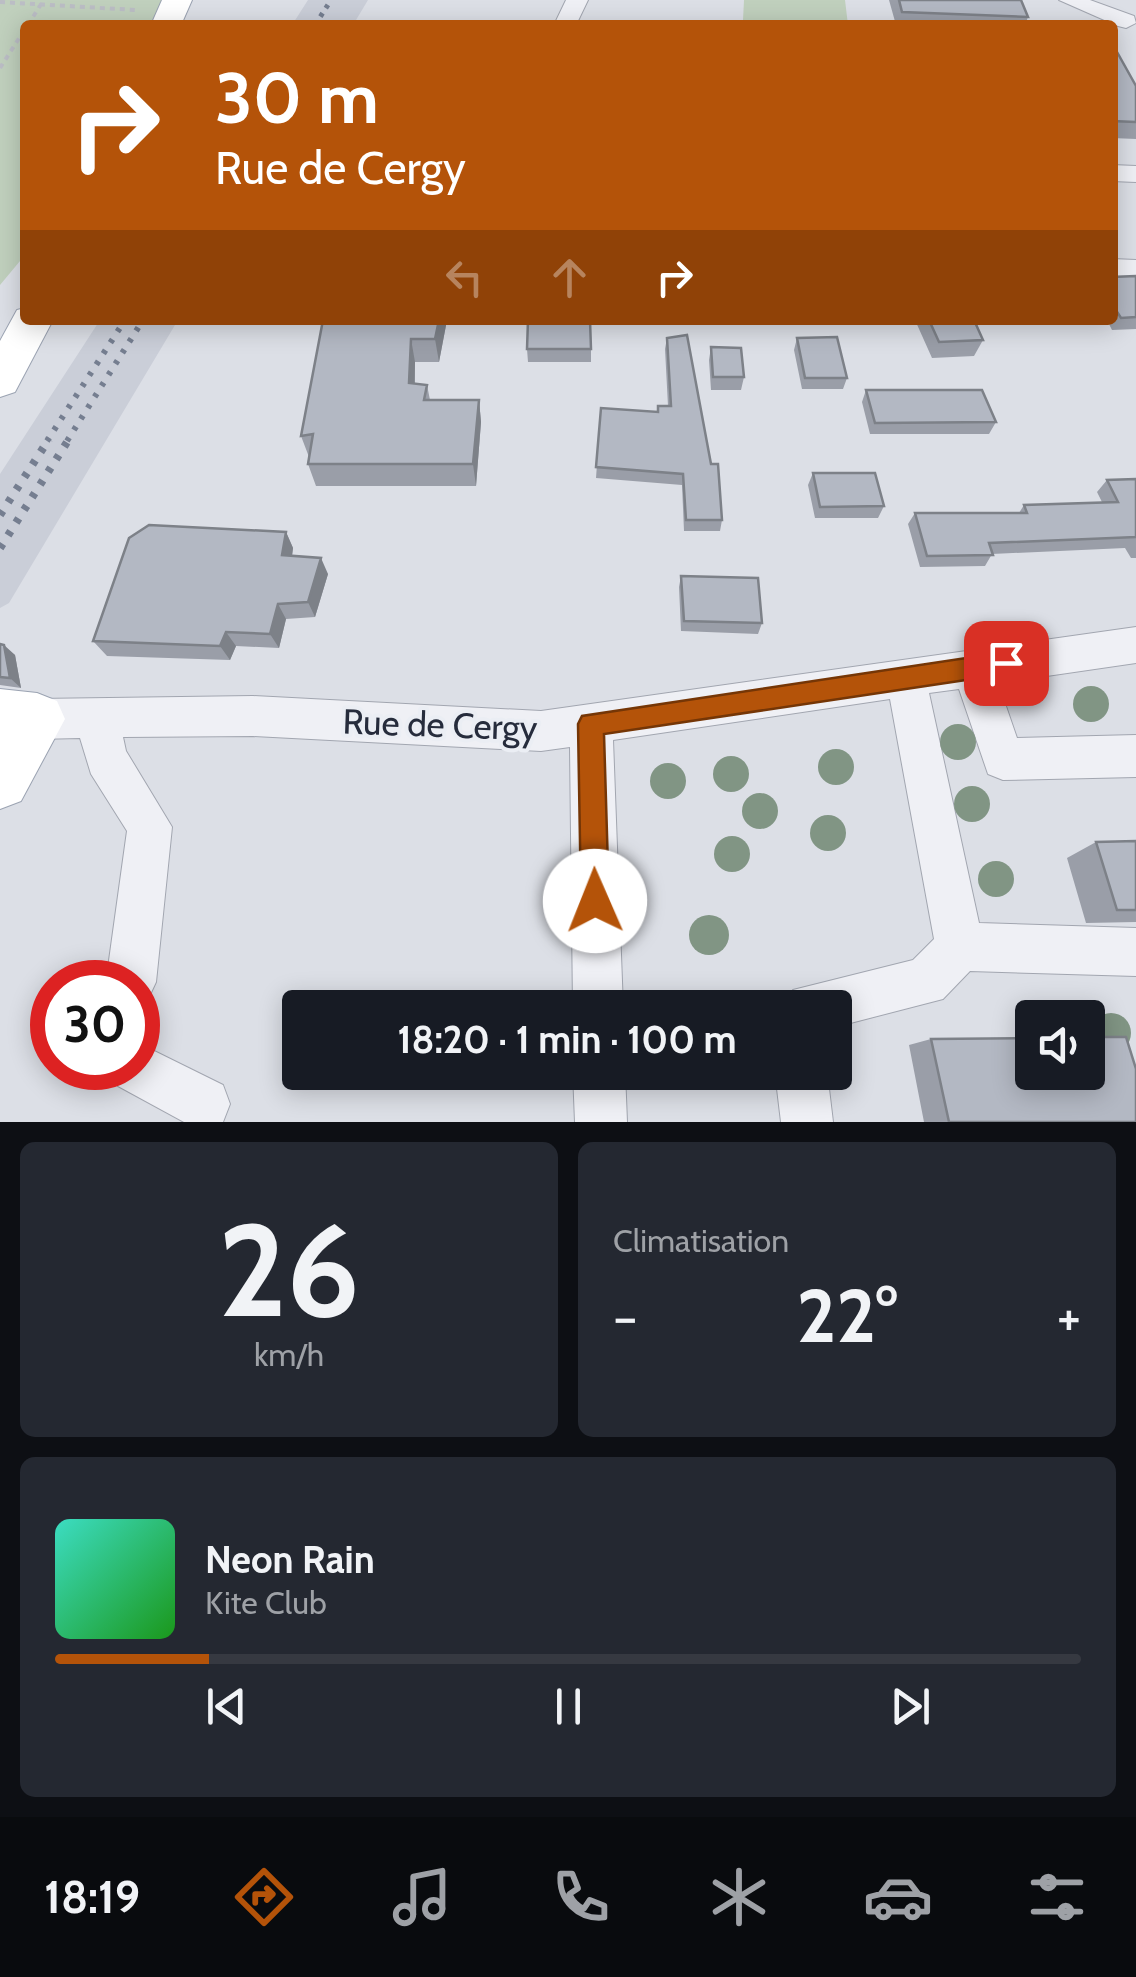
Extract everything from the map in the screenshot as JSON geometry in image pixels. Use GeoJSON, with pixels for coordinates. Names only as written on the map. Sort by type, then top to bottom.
{"type":"FeatureCollection","features":[{"type":"Feature","properties":{"kind":"main road"},"geometry":{"type":"LineString","coordinates":[[10,342],[20,306]]}},
{"type":"Feature","properties":{"kind":"main road"},"geometry":{"type":"LineString","coordinates":[[0,781],[19,717]]}},
{"type":"Feature","properties":{"kind":"street"},"geometry":{"type":"LineString","coordinates":[[1070,0],[1112,20]]}},
{"type":"Feature","properties":{"kind":"street"},"geometry":{"type":"LineString","coordinates":[[1113,0],[1131,29]]}},
{"type":"Feature","properties":{"kind":"street","name":"Rue de Cergy"},"geometry":{"type":"LineString","coordinates":[[19,717],[98,720],[253,716],[541,731],[1136,645]]}},
{"type":"Feature","properties":{"kind":"street"},"geometry":{"type":"LineString","coordinates":[[974,668],[1003,759],[1136,756]]}},
{"type":"Feature","properties":{"kind":"street"},"geometry":{"type":"LineString","coordinates":[[902,679],[911,700],[960,948]]}},
{"type":"Feature","properties":{"kind":"street"},"geometry":{"type":"LineString","coordinates":[[98,720],[106,759],[150,827],[134,960]]}},
{"type":"Feature","properties":{"kind":"street"},"geometry":{"type":"LineString","coordinates":[[591,724],[598,990]]}},
{"type":"Feature","properties":{"kind":"street"},"geometry":{"type":"LineString","coordinates":[[852,999],[926,982],[960,948],[1136,952]]}},
{"type":"Feature","properties":{"kind":"street"},"geometry":{"type":"LineString","coordinates":[[160,1081],[204,1104]]}},
{"type":"Feature","properties":{"kind":"street"},"geometry":{"type":"LineString","coordinates":[[600,1090],[600,1122]]}},
{"type":"Feature","properties":{"kind":"street"},"geometry":{"type":"LineString","coordinates":[[803,1090],[807,1122]]}},
{"type":"Feature","properties":{"kind":"path"},"geometry":{"type":"LineString","coordinates":[[0,2],[43,1],[85,10],[172,12]]}},
{"type":"Feature","properties":{"kind":"path"},"geometry":{"type":"LineString","coordinates":[[0,68],[20,36]]}},
{"type":"Feature","properties":{"kind":"shaded area"},"geometry":{"type":"Polygon","coordinates":[[[308,0],[368,0],[356,20],[295,20],[308,0]]]}},
{"type":"Feature","properties":{"kind":"shaded area"},"geometry":{"type":"Polygon","coordinates":[[[97,325],[175,325],[9,603],[0,608],[0,474],[97,325]]]}},
{"type":"Feature","properties":{"kind":"green space"},"geometry":{"type":"Polygon","coordinates":[[[0,0],[162,0],[153,20],[20,20],[20,261],[0,285],[0,0]]]}},
{"type":"Feature","properties":{"kind":"green space"},"geometry":{"type":"Polygon","coordinates":[[[744,0],[845,0],[847,20],[743,20],[744,0]]]}},
{"type":"Feature","properties":{"kind":"building"},"geometry":{"type":"Polygon","coordinates":[[[899,0],[1021,0],[1028,17],[902,12],[899,0]]]}},
{"type":"Feature","properties":{"kind":"building"},"geometry":{"type":"Polygon","coordinates":[[[1118,54],[1136,86],[1136,122],[1118,121],[1118,54]]]}},
{"type":"Feature","properties":{"kind":"building"},"geometry":{"type":"Polygon","coordinates":[[[1136,276],[1136,317],[1121,318],[1118,313],[1118,277],[1136,276]]]}},
{"type":"Feature","properties":{"kind":"building"},"geometry":{"type":"Polygon","coordinates":[[[322,325],[438,325],[435,339],[411,339],[409,383],[427,385],[424,400],[479,400],[473,464],[308,464],[313,434],[301,436],[322,325]]]}},
{"type":"Feature","properties":{"kind":"building"},"geometry":{"type":"Polygon","coordinates":[[[528,325],[590,325],[591,349],[527,349],[528,325]]]}},
{"type":"Feature","properties":{"kind":"building"},"geometry":{"type":"Polygon","coordinates":[[[931,325],[976,325],[983,340],[939,342],[931,325]]]}},
{"type":"Feature","properties":{"kind":"building"},"geometry":{"type":"Polygon","coordinates":[[[687,335],[711,464],[718,464],[722,520],[686,520],[683,474],[596,467],[601,408],[658,412],[658,406],[671,406],[667,338],[687,335]]]}},
{"type":"Feature","properties":{"kind":"building"},"geometry":{"type":"Polygon","coordinates":[[[837,337],[847,378],[805,378],[797,338],[837,337]]]}},
{"type":"Feature","properties":{"kind":"building"},"geometry":{"type":"Polygon","coordinates":[[[711,347],[741,348],[744,377],[713,377],[711,347]]]}},
{"type":"Feature","properties":{"kind":"building"},"geometry":{"type":"Polygon","coordinates":[[[866,390],[982,390],[996,422],[875,423],[866,390]]]}},
{"type":"Feature","properties":{"kind":"building"},"geometry":{"type":"Polygon","coordinates":[[[813,473],[875,473],[884,506],[820,507],[813,473]]]}},
{"type":"Feature","properties":{"kind":"building"},"geometry":{"type":"Polygon","coordinates":[[[1136,479],[1136,537],[989,543],[993,555],[927,556],[915,513],[1027,513],[1024,505],[1118,502],[1107,480],[1136,479]]]}},
{"type":"Feature","properties":{"kind":"building"},"geometry":{"type":"Polygon","coordinates":[[[149,525],[286,532],[282,555],[321,558],[308,602],[278,604],[270,634],[226,632],[220,646],[93,641],[129,538],[149,525]]]}},
{"type":"Feature","properties":{"kind":"building"},"geometry":{"type":"Polygon","coordinates":[[[681,576],[758,578],[762,623],[684,621],[681,576]]]}},
{"type":"Feature","properties":{"kind":"building"},"geometry":{"type":"Polygon","coordinates":[[[0,644],[4,645],[10,678],[0,677],[0,644]]]}},
{"type":"Feature","properties":{"kind":"building"},"geometry":{"type":"Polygon","coordinates":[[[1136,841],[1136,910],[1117,910],[1096,842],[1136,841]]]}},
{"type":"Feature","properties":{"kind":"building"},"geometry":{"type":"Polygon","coordinates":[[[1105,1037],[1126,1037],[1136,1069],[1136,1122],[949,1122],[931,1039],[1015,1038],[1015,1090],[1105,1090],[1105,1037]]]}},
{"type":"Feature","properties":{"kind":"railway"},"geometry":{"type":"LineString","coordinates":[[318,20],[331,0]]}},
{"type":"Feature","properties":{"kind":"railway"},"geometry":{"type":"LineString","coordinates":[[47,441],[122,325]]}},
{"type":"Feature","properties":{"kind":"railway"},"geometry":{"type":"LineString","coordinates":[[67,441],[140,325]]}},
{"type":"Feature","properties":{"kind":"railway"},"geometry":{"type":"LineString","coordinates":[[0,515],[49,439]]}},
{"type":"Feature","properties":{"kind":"railway"},"geometry":{"type":"LineString","coordinates":[[0,548],[69,439]]}},
{"type":"Feature","properties":{"kind":"route"},"geometry":{"type":"LineString","coordinates":[[595,901],[591,724],[1006,663]]}}]}
